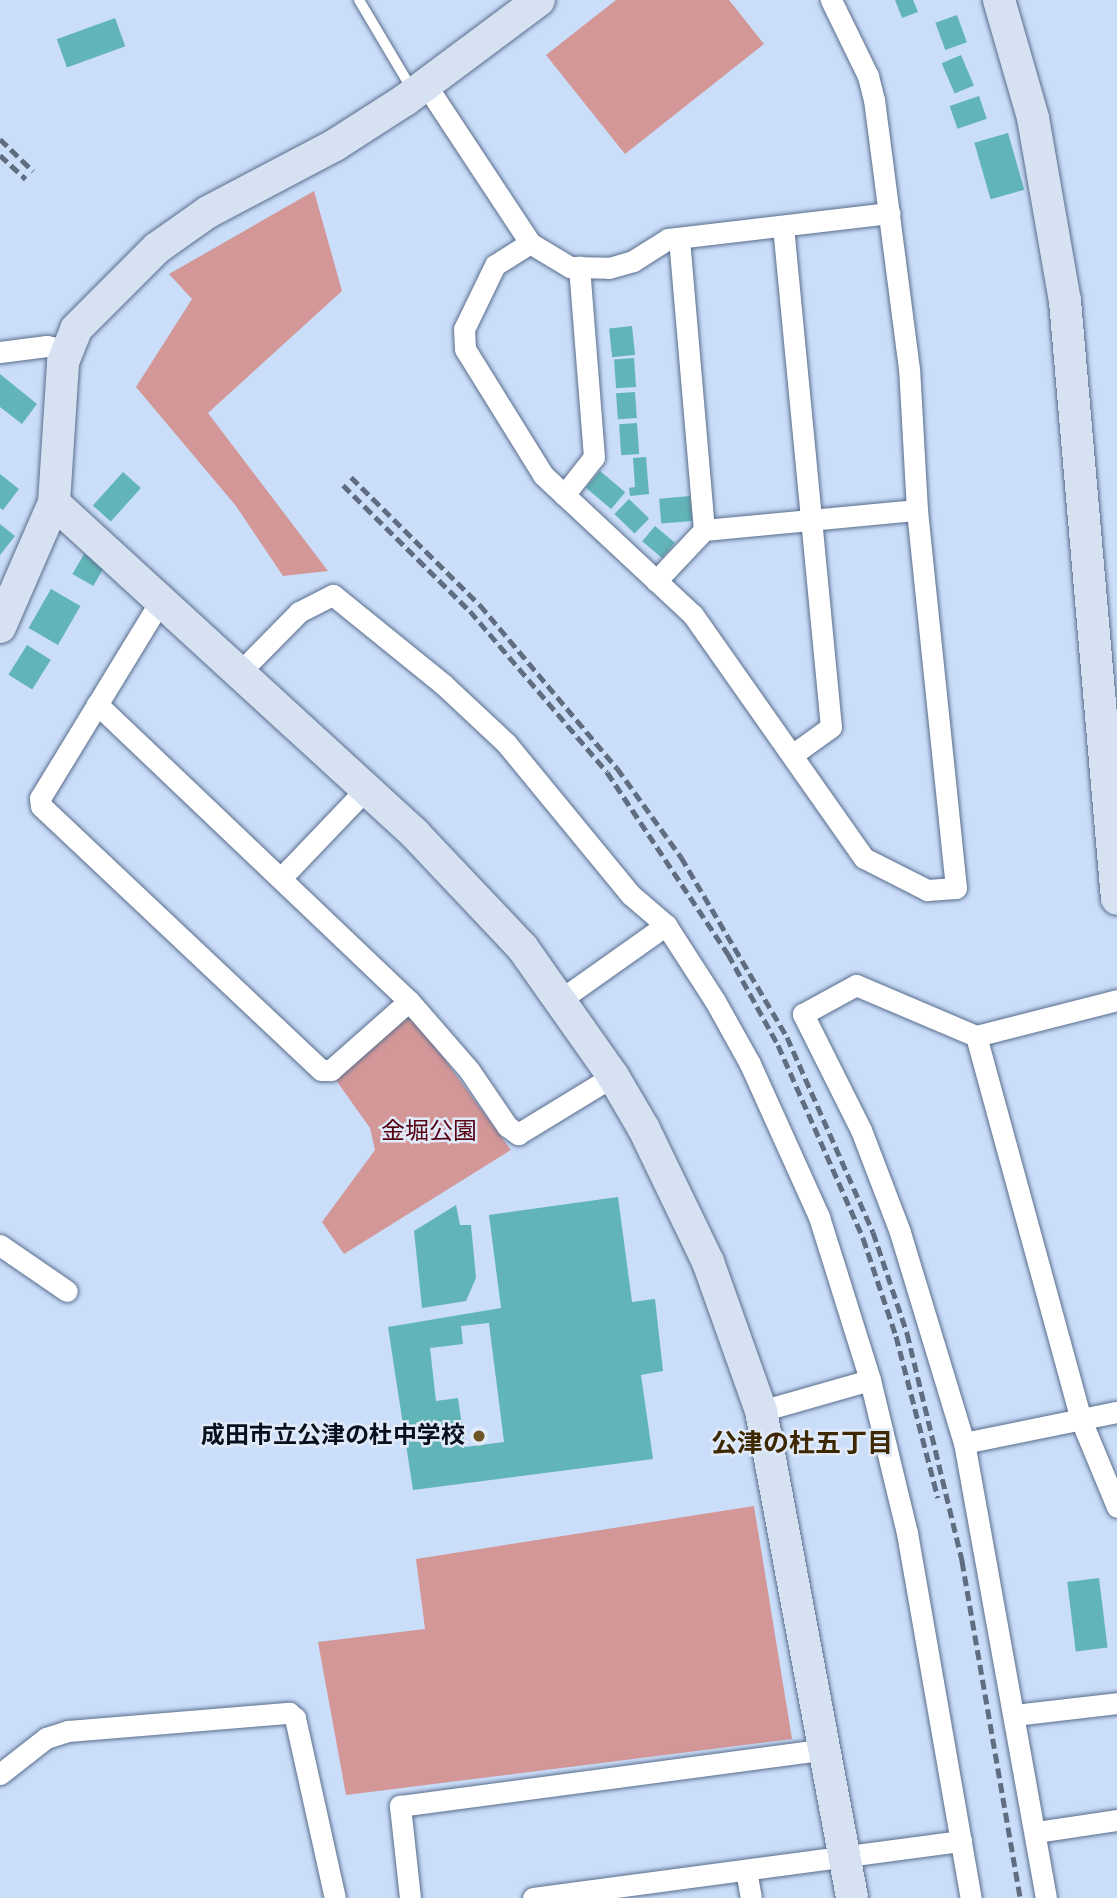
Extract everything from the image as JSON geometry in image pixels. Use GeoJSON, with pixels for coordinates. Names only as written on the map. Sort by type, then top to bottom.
{"type":"FeatureCollection","features":[{"type":"Feature","properties":{"kind":"street"},"geometry":{"type":"LineString","coordinates":[[0,627],[54,503],[66,350],[76,329],[104,297],[157,248],[208,212],[335,145],[420,89],[539,0]]}},
{"type":"Feature","properties":{"kind":"street"},"geometry":{"type":"LineString","coordinates":[[530,243],[495,265],[464,329],[466,349],[543,475],[693,615],[864,858],[927,890],[956,888],[917,510],[909,369],[889,214],[867,76],[831,0]]}},
{"type":"Feature","properties":{"kind":"street"},"geometry":{"type":"LineString","coordinates":[[999,0],[1033,118],[1065,301],[1117,899]]}},
{"type":"Feature","properties":{"kind":"street"},"geometry":{"type":"LineString","coordinates":[[420,89],[530,243],[570,267],[609,268],[633,261],[667,239],[889,214]]}},
{"type":"Feature","properties":{"kind":"street"},"geometry":{"type":"LineString","coordinates":[[783,226],[831,727],[792,755]]}},
{"type":"Feature","properties":{"kind":"street"},"geometry":{"type":"LineString","coordinates":[[679,238],[704,530]]}},
{"type":"Feature","properties":{"kind":"street"},"geometry":{"type":"LineString","coordinates":[[564,495],[594,457],[579,267]]}},
{"type":"Feature","properties":{"kind":"street"},"geometry":{"type":"LineString","coordinates":[[0,352],[47,346],[66,350]]}},
{"type":"Feature","properties":{"kind":"street"},"geometry":{"type":"LineString","coordinates":[[54,503],[367,788],[523,947],[613,1076],[708,1262],[761,1411],[852,1898]]}},
{"type":"Feature","properties":{"kind":"street"},"geometry":{"type":"LineString","coordinates":[[656,581],[704,530],[917,510]]}},
{"type":"Feature","properties":{"kind":"street"},"geometry":{"type":"LineString","coordinates":[[241,671],[299,612],[333,595],[444,685],[506,743],[631,895],[666,925],[750,1064],[814,1205],[870,1380],[907,1533],[971,1898]]}},
{"type":"Feature","properties":{"kind":"street"},"geometry":{"type":"LineString","coordinates":[[161,600],[40,797],[47,812],[321,1070],[331,1070],[409,1001]]}},
{"type":"Feature","properties":{"kind":"street"},"geometry":{"type":"LineString","coordinates":[[97,704],[282,877],[409,1001],[518,1134],[613,1076]]}},
{"type":"Feature","properties":{"kind":"street"},"geometry":{"type":"LineString","coordinates":[[282,877],[367,788]]}},
{"type":"Feature","properties":{"kind":"street"},"geometry":{"type":"LineString","coordinates":[[560,1000],[666,925]]}},
{"type":"Feature","properties":{"kind":"street"},"geometry":{"type":"LineString","coordinates":[[1046,1898],[964,1443],[895,1219],[861,1130],[803,1014],[856,985],[976,1035],[1117,1000]]}},
{"type":"Feature","properties":{"kind":"street"},"geometry":{"type":"LineString","coordinates":[[976,1035],[1081,1420],[1117,1507]]}},
{"type":"Feature","properties":{"kind":"street"},"geometry":{"type":"LineString","coordinates":[[0,1245],[67,1291]]}},
{"type":"Feature","properties":{"kind":"street"},"geometry":{"type":"LineString","coordinates":[[761,1411],[870,1380]]}},
{"type":"Feature","properties":{"kind":"street"},"geometry":{"type":"LineString","coordinates":[[964,1443],[1117,1412]]}},
{"type":"Feature","properties":{"kind":"street"},"geometry":{"type":"LineString","coordinates":[[1014,1714],[1117,1703]]}},
{"type":"Feature","properties":{"kind":"street"},"geometry":{"type":"LineString","coordinates":[[0,1774],[46,1738],[68,1731],[289,1713],[295,1718],[335,1898]]}},
{"type":"Feature","properties":{"kind":"street"},"geometry":{"type":"LineString","coordinates":[[410,1898],[400,1806],[826,1749]]}},
{"type":"Feature","properties":{"kind":"street"},"geometry":{"type":"LineString","coordinates":[[1036,1832],[1117,1820]]}},
{"type":"Feature","properties":{"kind":"street"},"geometry":{"type":"LineString","coordinates":[[533,1898],[961,1840]]}},
{"type":"Feature","properties":{"kind":"street"},"geometry":{"type":"LineString","coordinates":[[746,1870],[751,1898]]}},
{"type":"Feature","properties":{"kind":"lane"},"geometry":{"type":"LineString","coordinates":[[359,0],[420,89]]}},
{"type":"Feature","properties":{"kind":"green space"},"geometry":{"type":"Polygon","coordinates":[[[616,0],[729,0],[764,44],[625,154],[546,55],[616,0]]]}},
{"type":"Feature","properties":{"kind":"green space"},"geometry":{"type":"Polygon","coordinates":[[[314,191],[342,291],[208,413],[328,571],[283,576],[236,506],[136,387],[192,299],[169,274],[314,191]]]}},
{"type":"Feature","properties":{"kind":"green space","name":"金堀公園"},"geometry":{"type":"Polygon","coordinates":[[[410,1012],[511,1150],[344,1254],[322,1222],[375,1150],[370,1128],[333,1076],[410,1012]]]}},
{"type":"Feature","properties":{"kind":"green space"},"geometry":{"type":"Polygon","coordinates":[[[754,1506],[792,1739],[346,1795],[318,1642],[425,1629],[416,1559],[754,1506]]]}},
{"type":"Feature","properties":{"kind":"building"},"geometry":{"type":"Polygon","coordinates":[[[895,0],[913,0],[918,12],[902,18],[895,0]]]}},
{"type":"Feature","properties":{"kind":"building"},"geometry":{"type":"Polygon","coordinates":[[[957,15],[967,42],[945,50],[935,23],[957,15]]]}},
{"type":"Feature","properties":{"kind":"building"},"geometry":{"type":"Polygon","coordinates":[[[115,18],[125,46],[67,67],[57,39],[115,18]]]}},
{"type":"Feature","properties":{"kind":"building"},"geometry":{"type":"Polygon","coordinates":[[[961,55],[974,85],[955,94],[942,63],[961,55]]]}},
{"type":"Feature","properties":{"kind":"building"},"geometry":{"type":"Polygon","coordinates":[[[979,96],[987,119],[958,129],[950,106],[979,96]]]}},
{"type":"Feature","properties":{"kind":"building"},"geometry":{"type":"Polygon","coordinates":[[[1008,133],[1024,190],[991,199],[974,143],[1008,133]]]}},
{"type":"Feature","properties":{"kind":"building"},"geometry":{"type":"Polygon","coordinates":[[[632,326],[635,355],[612,357],[609,328],[632,326]]]}},
{"type":"Feature","properties":{"kind":"building"},"geometry":{"type":"Polygon","coordinates":[[[634,358],[636,387],[616,388],[614,359],[634,358]]]}},
{"type":"Feature","properties":{"kind":"building"},"geometry":{"type":"Polygon","coordinates":[[[0,374],[37,404],[22,424],[0,407],[0,374]]]}},
{"type":"Feature","properties":{"kind":"building"},"geometry":{"type":"Polygon","coordinates":[[[635,392],[637,418],[618,419],[616,393],[635,392]]]}},
{"type":"Feature","properties":{"kind":"building"},"geometry":{"type":"Polygon","coordinates":[[[637,423],[639,454],[621,455],[619,424],[637,423]]]}},
{"type":"Feature","properties":{"kind":"building"},"geometry":{"type":"Polygon","coordinates":[[[646,457],[649,494],[630,496],[629,488],[635,487],[633,458],[646,457]]]}},
{"type":"Feature","properties":{"kind":"building"},"geometry":{"type":"Polygon","coordinates":[[[600,471],[625,492],[611,509],[586,488],[600,471]]]}},
{"type":"Feature","properties":{"kind":"building"},"geometry":{"type":"Polygon","coordinates":[[[123,472],[141,488],[111,522],[93,505],[123,472]]]}},
{"type":"Feature","properties":{"kind":"building"},"geometry":{"type":"Polygon","coordinates":[[[0,474],[19,489],[3,510],[0,508],[0,474]]]}},
{"type":"Feature","properties":{"kind":"building"},"geometry":{"type":"Polygon","coordinates":[[[690,496],[692,521],[661,524],[659,499],[690,496]]]}},
{"type":"Feature","properties":{"kind":"building"},"geometry":{"type":"Polygon","coordinates":[[[629,499],[649,518],[635,534],[614,514],[629,499]]]}},
{"type":"Feature","properties":{"kind":"building"},"geometry":{"type":"Polygon","coordinates":[[[0,524],[15,536],[0,555],[0,524]]]}},
{"type":"Feature","properties":{"kind":"building"},"geometry":{"type":"Polygon","coordinates":[[[655,526],[675,543],[662,558],[642,541],[655,526]]]}},
{"type":"Feature","properties":{"kind":"building"},"geometry":{"type":"Polygon","coordinates":[[[84,554],[105,566],[93,586],[72,574],[84,554]]]}},
{"type":"Feature","properties":{"kind":"building"},"geometry":{"type":"Polygon","coordinates":[[[51,589],[80,606],[58,645],[28,628],[51,589]]]}},
{"type":"Feature","properties":{"kind":"building"},"geometry":{"type":"Polygon","coordinates":[[[27,645],[51,660],[32,690],[8,675],[27,645]]]}},
{"type":"Feature","properties":{"kind":"building"},"geometry":{"type":"Polygon","coordinates":[[[618,1197],[632,1302],[655,1299],[663,1371],[641,1375],[653,1459],[413,1490],[388,1327],[501,1308],[489,1215],[618,1197]],[[489,1323],[461,1326],[463,1344],[430,1348],[436,1401],[458,1398],[465,1447],[504,1442],[489,1323]]]}},
{"type":"Feature","properties":{"kind":"building"},"geometry":{"type":"Polygon","coordinates":[[[456,1205],[460,1225],[471,1225],[476,1278],[466,1301],[422,1308],[414,1231],[456,1205]]]}},
{"type":"Feature","properties":{"kind":"building"},"geometry":{"type":"Polygon","coordinates":[[[1099,1578],[1108,1647],[1076,1651],[1067,1582],[1099,1578]]]}},
{"type":"Feature","properties":{"kind":"railway"},"geometry":{"type":"LineString","coordinates":[[0,139],[33,171]]}},
{"type":"Feature","properties":{"kind":"railway"},"geometry":{"type":"LineString","coordinates":[[0,155],[26,179]]}},
{"type":"Feature","properties":{"kind":"railway"},"geometry":{"type":"LineString","coordinates":[[351,477],[480,605],[617,768],[681,857],[787,1037],[873,1232],[907,1333],[962,1561],[1020,1898]]}},
{"type":"Feature","properties":{"kind":"railway"},"geometry":{"type":"LineString","coordinates":[[343,485],[470,611],[607,772],[728,954],[778,1045],[863,1238],[896,1336],[938,1498]]}},
{"type":"Feature","properties":{"kind":"place","name":"成田市立公津の杜中学校"},"geometry":{"type":"Point","coordinates":[479,1436]}},
{"type":"Feature","properties":{"kind":"district","name":"公津の杜五丁目"},"geometry":{"type":"Point","coordinates":[802,1444]}}]}
